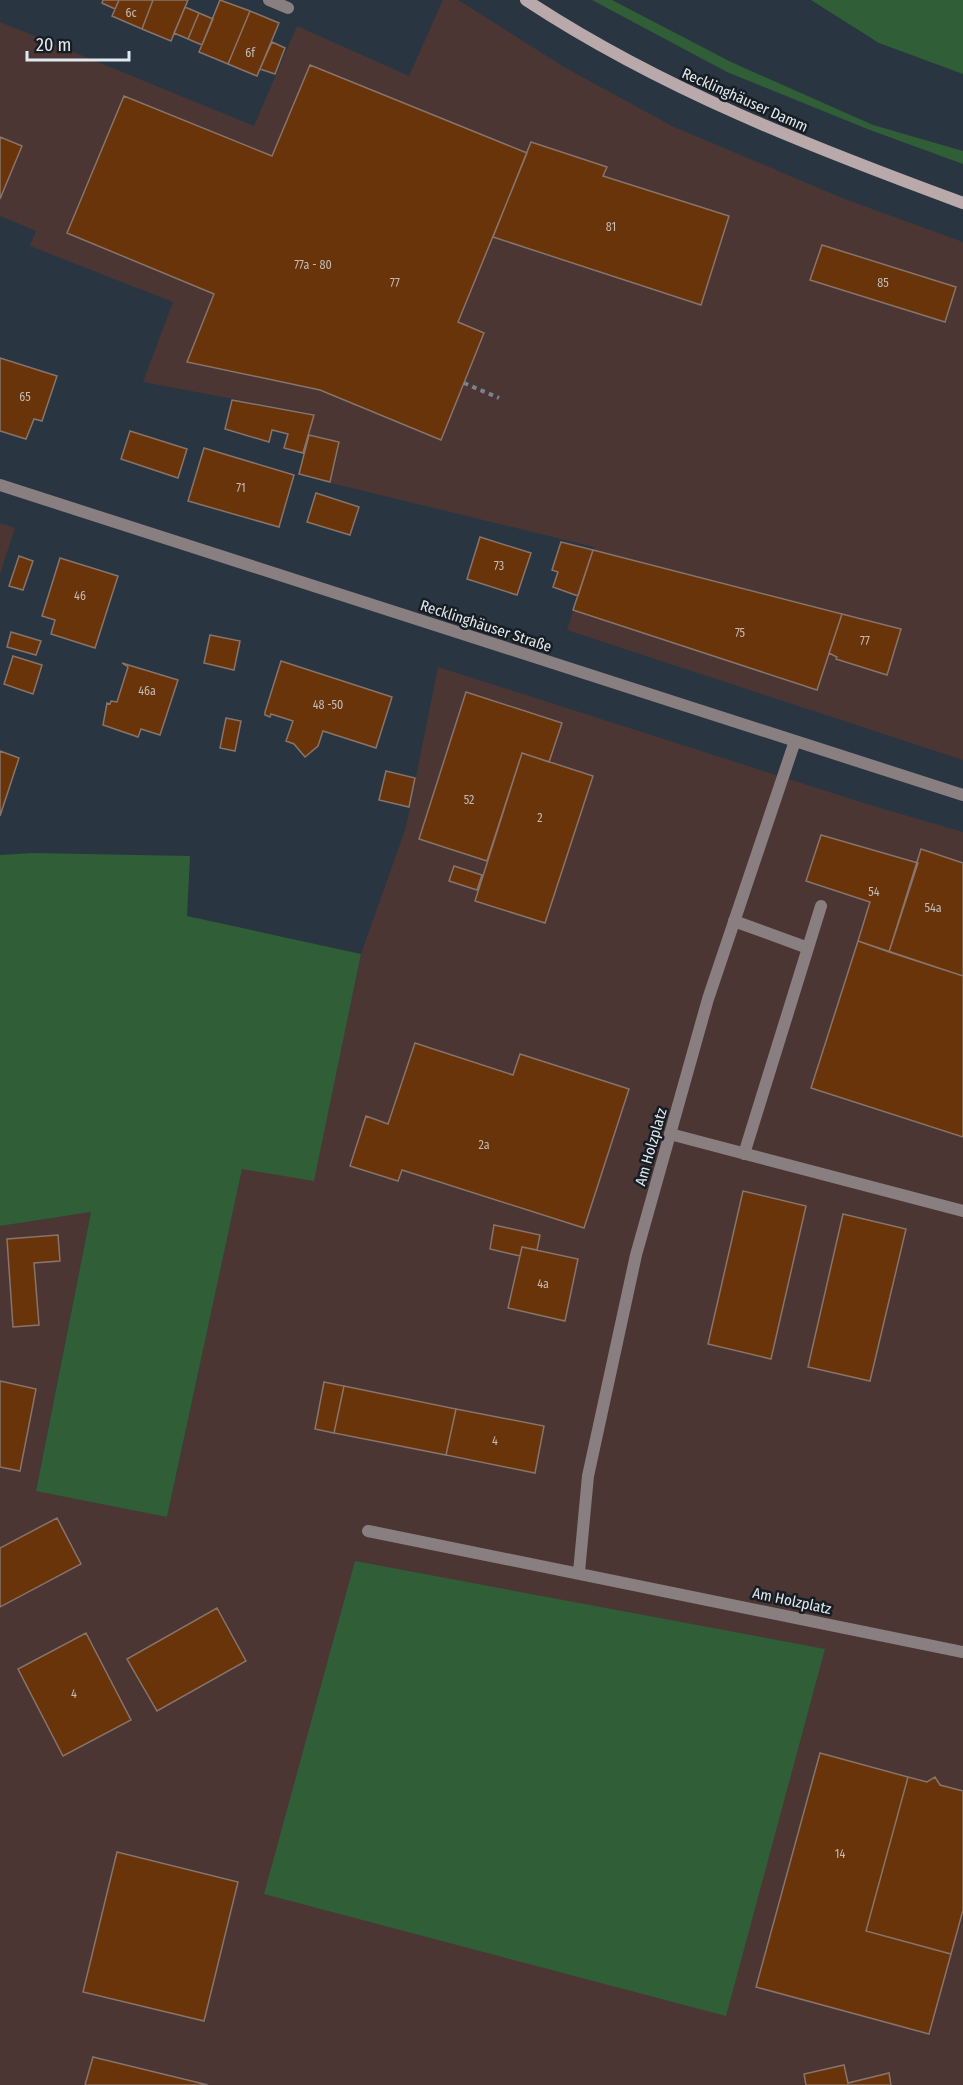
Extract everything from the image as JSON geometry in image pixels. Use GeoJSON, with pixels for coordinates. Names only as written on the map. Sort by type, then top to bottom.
{"type":"FeatureCollection","features":[{"type":"Feature","properties":{"kind":"main road","name":"Recklinghäuser Damm"},"geometry":{"type":"LineString","coordinates":[[526,0],[560,22],[683,89],[849,161],[963,203]]}},
{"type":"Feature","properties":{"kind":"street"},"geometry":{"type":"LineString","coordinates":[[269,0],[288,8]]}},
{"type":"Feature","properties":{"kind":"street","name":"Recklinghäuser Straße"},"geometry":{"type":"LineString","coordinates":[[0,485],[963,795]]}},
{"type":"Feature","properties":{"kind":"street","name":"Am Holzplatz"},"geometry":{"type":"LineString","coordinates":[[579,1572],[588,1476],[636,1255],[708,999],[795,741]]}},
{"type":"Feature","properties":{"kind":"street"},"geometry":{"type":"LineString","coordinates":[[744,1154],[821,906]]}},
{"type":"Feature","properties":{"kind":"street"},"geometry":{"type":"LineString","coordinates":[[734,921],[808,948]]}},
{"type":"Feature","properties":{"kind":"street"},"geometry":{"type":"LineString","coordinates":[[670,1134],[963,1211]]}},
{"type":"Feature","properties":{"kind":"street","name":"Am Holzplatz"},"geometry":{"type":"LineString","coordinates":[[368,1531],[579,1572],[963,1652]]}},
{"type":"Feature","properties":{"kind":"path"},"geometry":{"type":"LineString","coordinates":[[464,383],[499,398]]}},
{"type":"Feature","properties":{"kind":"shaded area"},"geometry":{"type":"Polygon","coordinates":[[[443,0],[458,0],[564,67],[672,126],[842,198],[963,242],[963,760],[567,630],[594,547],[331,483],[340,442],[309,434],[314,414],[143,382],[173,302],[30,246],[36,231],[0,216],[0,22],[254,126],[297,26],[409,76],[443,0]]]}},
{"type":"Feature","properties":{"kind":"shaded area"},"geometry":{"type":"Polygon","coordinates":[[[0,523],[15,528],[0,574],[0,523]]]}},
{"type":"Feature","properties":{"kind":"shaded area"},"geometry":{"type":"Polygon","coordinates":[[[438,667],[870,805],[963,832],[963,2085],[0,2085],[0,1226],[91,1212],[36,1490],[167,1517],[242,1168],[314,1180],[361,954],[406,827],[438,667]]]}},
{"type":"Feature","properties":{"kind":"green space"},"geometry":{"type":"Polygon","coordinates":[[[592,0],[612,0],[731,62],[873,125],[963,151],[963,164],[870,130],[727,72],[592,0]]]}},
{"type":"Feature","properties":{"kind":"green space"},"geometry":{"type":"Polygon","coordinates":[[[811,0],[963,0],[963,74],[879,43],[811,0]]]}},
{"type":"Feature","properties":{"kind":"green space"},"geometry":{"type":"Polygon","coordinates":[[[33,853],[190,856],[187,916],[361,954],[314,1181],[242,1169],[167,1517],[36,1491],[91,1212],[0,1226],[0,855],[33,853]]]}},
{"type":"Feature","properties":{"kind":"green space"},"geometry":{"type":"Polygon","coordinates":[[[355,1561],[825,1649],[726,2016],[264,1894],[355,1561]]]}},
{"type":"Feature","properties":{"kind":"building"},"geometry":{"type":"Polygon","coordinates":[[[103,0],[119,0],[115,9],[102,3],[103,0]]]}},
{"type":"Feature","properties":{"kind":"building"},"geometry":{"type":"Polygon","coordinates":[[[119,0],[153,0],[142,29],[112,16],[119,0]]]}},
{"type":"Feature","properties":{"kind":"building"},"geometry":{"type":"Polygon","coordinates":[[[153,0],[188,0],[171,41],[142,29],[153,0]]]}},
{"type":"Feature","properties":{"kind":"building"},"geometry":{"type":"Polygon","coordinates":[[[220,0],[250,11],[228,64],[199,52],[220,0]]]}},
{"type":"Feature","properties":{"kind":"building"},"geometry":{"type":"Polygon","coordinates":[[[185,7],[199,13],[188,39],[174,33],[185,7]]]}},
{"type":"Feature","properties":{"kind":"building"},"geometry":{"type":"Polygon","coordinates":[[[250,11],[279,23],[257,76],[228,64],[250,11]]]}},
{"type":"Feature","properties":{"kind":"building"},"geometry":{"type":"Polygon","coordinates":[[[199,13],[213,19],[202,45],[188,39],[199,13]]]}},
{"type":"Feature","properties":{"kind":"building"},"geometry":{"type":"Polygon","coordinates":[[[272,42],[285,48],[275,74],[260,69],[272,42]]]}},
{"type":"Feature","properties":{"kind":"building"},"geometry":{"type":"Polygon","coordinates":[[[310,65],[527,153],[458,322],[484,333],[441,440],[320,390],[187,362],[214,294],[67,233],[124,96],[272,156],[310,65]]]}},
{"type":"Feature","properties":{"kind":"building"},"geometry":{"type":"Polygon","coordinates":[[[0,137],[22,146],[0,199],[0,137]]]}},
{"type":"Feature","properties":{"kind":"building"},"geometry":{"type":"Polygon","coordinates":[[[531,142],[607,167],[603,176],[729,216],[701,305],[493,237],[531,142]]]}},
{"type":"Feature","properties":{"kind":"building"},"geometry":{"type":"Polygon","coordinates":[[[822,245],[956,287],[945,322],[810,280],[822,245]]]}},
{"type":"Feature","properties":{"kind":"building"},"geometry":{"type":"Polygon","coordinates":[[[0,358],[57,376],[42,421],[34,419],[26,439],[0,431],[0,358]]]}},
{"type":"Feature","properties":{"kind":"building"},"geometry":{"type":"Polygon","coordinates":[[[232,400],[314,415],[303,453],[284,448],[288,434],[272,430],[269,442],[225,429],[232,400]]]}},
{"type":"Feature","properties":{"kind":"building"},"geometry":{"type":"Polygon","coordinates":[[[130,431],[187,449],[178,478],[121,459],[130,431]]]}},
{"type":"Feature","properties":{"kind":"building"},"geometry":{"type":"Polygon","coordinates":[[[309,435],[339,442],[330,482],[299,474],[309,435]]]}},
{"type":"Feature","properties":{"kind":"building"},"geometry":{"type":"Polygon","coordinates":[[[204,448],[294,475],[279,527],[188,501],[204,448]]]}},
{"type":"Feature","properties":{"kind":"building"},"geometry":{"type":"Polygon","coordinates":[[[316,493],[359,507],[350,535],[307,522],[316,493]]]}},
{"type":"Feature","properties":{"kind":"building"},"geometry":{"type":"Polygon","coordinates":[[[480,537],[531,553],[517,595],[467,579],[480,537]]]}},
{"type":"Feature","properties":{"kind":"building"},"geometry":{"type":"Polygon","coordinates":[[[561,542],[593,550],[578,596],[553,587],[558,572],[552,570],[561,542]]]}},
{"type":"Feature","properties":{"kind":"building"},"geometry":{"type":"Polygon","coordinates":[[[593,550],[842,614],[817,690],[573,610],[593,550]]]}},
{"type":"Feature","properties":{"kind":"building"},"geometry":{"type":"Polygon","coordinates":[[[19,556],[33,561],[23,590],[9,586],[19,556]]]}},
{"type":"Feature","properties":{"kind":"building"},"geometry":{"type":"Polygon","coordinates":[[[60,558],[118,576],[95,648],[51,634],[55,620],[42,616],[60,558]]]}},
{"type":"Feature","properties":{"kind":"building"},"geometry":{"type":"Polygon","coordinates":[[[842,614],[901,629],[887,675],[836,659],[837,657],[829,653],[842,614]]]}},
{"type":"Feature","properties":{"kind":"building"},"geometry":{"type":"Polygon","coordinates":[[[11,632],[41,641],[36,655],[7,647],[11,632]]]}},
{"type":"Feature","properties":{"kind":"building"},"geometry":{"type":"Polygon","coordinates":[[[210,635],[240,641],[234,670],[204,663],[210,635]]]}},
{"type":"Feature","properties":{"kind":"building"},"geometry":{"type":"Polygon","coordinates":[[[13,656],[42,665],[33,694],[4,684],[13,656]]]}},
{"type":"Feature","properties":{"kind":"building"},"geometry":{"type":"Polygon","coordinates":[[[281,661],[392,697],[376,748],[323,731],[318,746],[305,757],[294,744],[286,741],[293,721],[271,714],[270,717],[265,715],[281,661]]]}},
{"type":"Feature","properties":{"kind":"building"},"geometry":{"type":"Polygon","coordinates":[[[122,663],[178,680],[160,735],[141,729],[138,737],[103,725],[107,703],[117,702],[128,667],[122,663]]]}},
{"type":"Feature","properties":{"kind":"building"},"geometry":{"type":"Polygon","coordinates":[[[466,692],[562,723],[549,762],[522,753],[487,861],[419,839],[466,692]]]}},
{"type":"Feature","properties":{"kind":"building"},"geometry":{"type":"Polygon","coordinates":[[[226,718],[241,721],[235,751],[220,748],[226,718]]]}},
{"type":"Feature","properties":{"kind":"building"},"geometry":{"type":"Polygon","coordinates":[[[0,751],[19,758],[0,816],[0,751]]]}},
{"type":"Feature","properties":{"kind":"building"},"geometry":{"type":"Polygon","coordinates":[[[522,753],[593,776],[545,923],[475,901],[522,753]]]}},
{"type":"Feature","properties":{"kind":"building"},"geometry":{"type":"Polygon","coordinates":[[[386,771],[415,778],[409,807],[379,800],[386,771]]]}},
{"type":"Feature","properties":{"kind":"building"},"geometry":{"type":"Polygon","coordinates":[[[821,835],[918,863],[889,952],[858,941],[870,902],[806,881],[821,835]]]}},
{"type":"Feature","properties":{"kind":"building"},"geometry":{"type":"Polygon","coordinates":[[[921,849],[963,863],[963,976],[889,952],[921,849]]]}},
{"type":"Feature","properties":{"kind":"building"},"geometry":{"type":"Polygon","coordinates":[[[454,866],[482,875],[477,890],[449,881],[454,866]]]}},
{"type":"Feature","properties":{"kind":"building"},"geometry":{"type":"Polygon","coordinates":[[[858,941],[963,976],[963,1137],[811,1088],[858,941]]]}},
{"type":"Feature","properties":{"kind":"building"},"geometry":{"type":"Polygon","coordinates":[[[415,1043],[513,1075],[520,1054],[629,1089],[584,1228],[402,1170],[398,1181],[350,1166],[366,1116],[388,1124],[415,1043]]]}},
{"type":"Feature","properties":{"kind":"building"},"geometry":{"type":"Polygon","coordinates":[[[743,1191],[806,1206],[771,1359],[708,1344],[743,1191]]]}},
{"type":"Feature","properties":{"kind":"building"},"geometry":{"type":"Polygon","coordinates":[[[843,1214],[906,1229],[870,1381],[808,1367],[843,1214]]]}},
{"type":"Feature","properties":{"kind":"building"},"geometry":{"type":"Polygon","coordinates":[[[494,1225],[540,1235],[537,1250],[522,1247],[520,1256],[490,1249],[494,1225]]]}},
{"type":"Feature","properties":{"kind":"building"},"geometry":{"type":"Polygon","coordinates":[[[58,1235],[60,1261],[34,1263],[39,1325],[13,1327],[7,1239],[58,1235]]]}},
{"type":"Feature","properties":{"kind":"building"},"geometry":{"type":"Polygon","coordinates":[[[522,1247],[578,1259],[565,1321],[508,1308],[522,1247]]]}},
{"type":"Feature","properties":{"kind":"building"},"geometry":{"type":"Polygon","coordinates":[[[0,1381],[36,1389],[20,1471],[0,1467],[0,1381]]]}},
{"type":"Feature","properties":{"kind":"building"},"geometry":{"type":"Polygon","coordinates":[[[324,1382],[344,1386],[334,1433],[315,1429],[324,1382]]]}},
{"type":"Feature","properties":{"kind":"building"},"geometry":{"type":"Polygon","coordinates":[[[344,1386],[456,1409],[446,1455],[334,1433],[344,1386]]]}},
{"type":"Feature","properties":{"kind":"building"},"geometry":{"type":"Polygon","coordinates":[[[456,1409],[544,1426],[535,1473],[446,1455],[456,1409]]]}},
{"type":"Feature","properties":{"kind":"building"},"geometry":{"type":"Polygon","coordinates":[[[57,1518],[81,1564],[0,1607],[0,1548],[57,1518]]]}},
{"type":"Feature","properties":{"kind":"building"},"geometry":{"type":"Polygon","coordinates":[[[217,1608],[246,1661],[157,1711],[127,1659],[217,1608]]]}},
{"type":"Feature","properties":{"kind":"building"},"geometry":{"type":"Polygon","coordinates":[[[86,1633],[131,1720],[63,1756],[18,1669],[86,1633]]]}},
{"type":"Feature","properties":{"kind":"building"},"geometry":{"type":"Polygon","coordinates":[[[820,1753],[908,1777],[866,1931],[951,1954],[929,2034],[756,1987],[820,1753]]]}},
{"type":"Feature","properties":{"kind":"building"},"geometry":{"type":"Polygon","coordinates":[[[908,1777],[927,1782],[935,1777],[940,1785],[963,1791],[963,1910],[951,1954],[866,1931],[908,1777]]]}},
{"type":"Feature","properties":{"kind":"building"},"geometry":{"type":"Polygon","coordinates":[[[117,1852],[238,1882],[204,2021],[83,1992],[117,1852]]]}},
{"type":"Feature","properties":{"kind":"building"},"geometry":{"type":"Polygon","coordinates":[[[93,2057],[208,2085],[85,2085],[93,2057]]]}},
{"type":"Feature","properties":{"kind":"building"},"geometry":{"type":"Polygon","coordinates":[[[844,2065],[848,2083],[889,2073],[891,2085],[806,2085],[804,2074],[844,2065]]]}}]}
